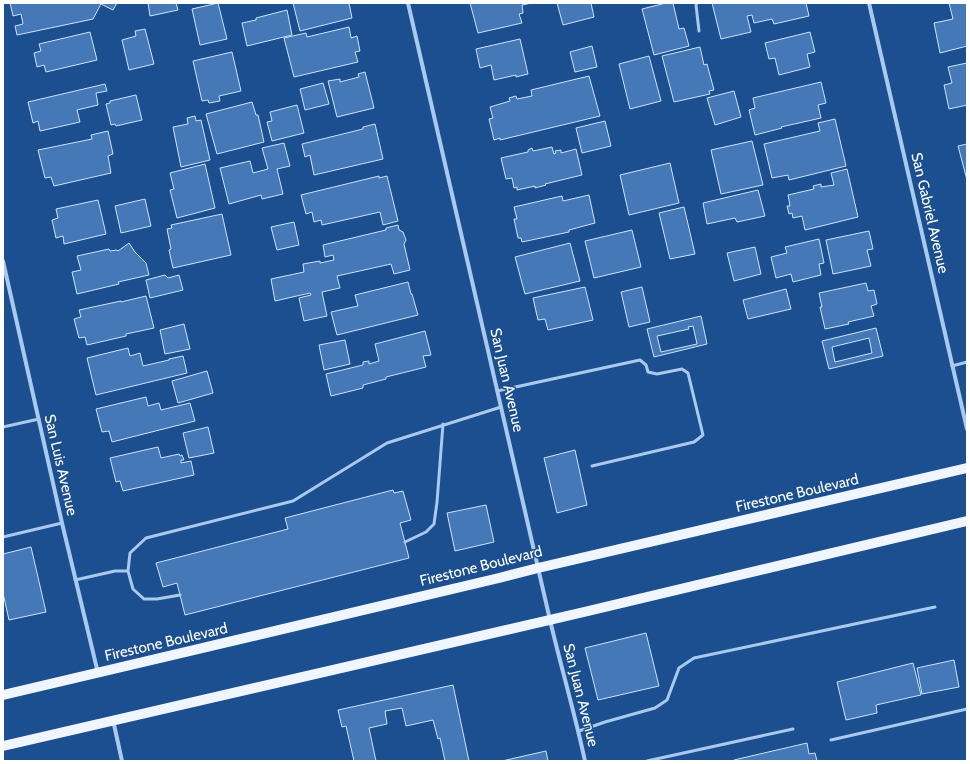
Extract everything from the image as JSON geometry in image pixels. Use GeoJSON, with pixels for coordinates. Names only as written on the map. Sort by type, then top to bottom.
{"type":"FeatureCollection","features":[{"type":"Feature","properties":{"kind":"main road","name":"Firestone Boulevard"},"geometry":{"type":"LineString","coordinates":[[3,696],[538,568],[967,468]]}},
{"type":"Feature","properties":{"kind":"main road"},"geometry":{"type":"LineString","coordinates":[[3,746],[550,620],[967,521]]}},
{"type":"Feature","properties":{"kind":"street","name":"San Juan Avenue"},"geometry":{"type":"LineString","coordinates":[[408,3],[559,659],[579,731],[585,761]]}},
{"type":"Feature","properties":{"kind":"street","name":"San Gabriel Avenue"},"geometry":{"type":"LineString","coordinates":[[870,3],[967,429]]}},
{"type":"Feature","properties":{"kind":"street","name":"San Luis Avenue"},"geometry":{"type":"LineString","coordinates":[[3,261],[98,673]]}},
{"type":"Feature","properties":{"kind":"street"},"geometry":{"type":"LineString","coordinates":[[113,720],[122,761]]}},
{"type":"Feature","properties":{"kind":"lane"},"geometry":{"type":"LineString","coordinates":[[697,3],[699,31]]}},
{"type":"Feature","properties":{"kind":"lane"},"geometry":{"type":"LineString","coordinates":[[497,390],[640,360],[646,365],[648,372],[657,374],[682,368],[688,373],[703,435],[694,442],[592,466]]}},
{"type":"Feature","properties":{"kind":"lane"},"geometry":{"type":"LineString","coordinates":[[952,366],[967,362]]}},
{"type":"Feature","properties":{"kind":"lane"},"geometry":{"type":"LineString","coordinates":[[180,595],[157,599],[144,598],[133,589],[128,571],[130,553],[146,538],[293,501],[387,442],[501,407]]}},
{"type":"Feature","properties":{"kind":"lane"},"geometry":{"type":"LineString","coordinates":[[3,427],[39,419]]}},
{"type":"Feature","properties":{"kind":"lane"},"geometry":{"type":"LineString","coordinates":[[405,542],[426,532],[434,524],[443,424]]}},
{"type":"Feature","properties":{"kind":"lane"},"geometry":{"type":"LineString","coordinates":[[3,537],[62,522]]}},
{"type":"Feature","properties":{"kind":"lane"},"geometry":{"type":"LineString","coordinates":[[76,580],[116,571],[128,571]]}},
{"type":"Feature","properties":{"kind":"lane"},"geometry":{"type":"LineString","coordinates":[[579,731],[655,708],[668,700],[679,668],[694,658],[935,607]]}},
{"type":"Feature","properties":{"kind":"lane"},"geometry":{"type":"LineString","coordinates":[[831,740],[967,709]]}},
{"type":"Feature","properties":{"kind":"lane"},"geometry":{"type":"LineString","coordinates":[[647,761],[794,728]]}},
{"type":"Feature","properties":{"kind":"building"},"geometry":{"type":"Polygon","coordinates":[[[10,3],[117,3],[113,10],[101,4],[93,19],[17,35],[15,26],[23,24],[21,14],[13,16],[10,3]]]}},
{"type":"Feature","properties":{"kind":"building"},"geometry":{"type":"Polygon","coordinates":[[[148,3],[176,3],[178,10],[150,16],[148,3]]]}},
{"type":"Feature","properties":{"kind":"building"},"geometry":{"type":"Polygon","coordinates":[[[218,3],[227,39],[200,45],[192,9],[218,3]]]}},
{"type":"Feature","properties":{"kind":"building"},"geometry":{"type":"Polygon","coordinates":[[[293,3],[349,3],[352,18],[300,31],[293,3]]]}},
{"type":"Feature","properties":{"kind":"building"},"geometry":{"type":"Polygon","coordinates":[[[470,3],[532,3],[522,5],[523,13],[519,14],[522,23],[478,33],[470,3]]]}},
{"type":"Feature","properties":{"kind":"building"},"geometry":{"type":"Polygon","coordinates":[[[557,3],[591,3],[594,17],[563,25],[557,3]]]}},
{"type":"Feature","properties":{"kind":"building"},"geometry":{"type":"Polygon","coordinates":[[[666,3],[673,3],[679,29],[684,28],[689,46],[654,55],[642,9],[666,3]]]}},
{"type":"Feature","properties":{"kind":"building"},"geometry":{"type":"Polygon","coordinates":[[[712,3],[806,3],[809,16],[774,24],[772,19],[754,23],[752,15],[747,16],[751,32],[721,39],[712,3]]]}},
{"type":"Feature","properties":{"kind":"building"},"geometry":{"type":"Polygon","coordinates":[[[949,3],[967,3],[967,46],[940,53],[934,23],[953,19],[949,3]]]}},
{"type":"Feature","properties":{"kind":"building"},"geometry":{"type":"Polygon","coordinates":[[[287,10],[292,35],[247,46],[242,23],[287,10]]]}},
{"type":"Feature","properties":{"kind":"building"},"geometry":{"type":"Polygon","coordinates":[[[349,27],[351,38],[357,36],[360,51],[355,52],[358,62],[294,77],[284,38],[306,33],[307,37],[349,27]]]}},
{"type":"Feature","properties":{"kind":"building"},"geometry":{"type":"Polygon","coordinates":[[[145,29],[154,64],[129,70],[122,40],[136,36],[135,31],[145,29]]]}},
{"type":"Feature","properties":{"kind":"building"},"geometry":{"type":"Polygon","coordinates":[[[90,32],[97,60],[46,72],[44,65],[37,67],[34,53],[41,51],[39,44],[90,32]]]}},
{"type":"Feature","properties":{"kind":"building"},"geometry":{"type":"Polygon","coordinates":[[[810,32],[815,52],[807,54],[810,67],[779,75],[775,58],[769,59],[765,43],[810,32]]]}},
{"type":"Feature","properties":{"kind":"building"},"geometry":{"type":"Polygon","coordinates":[[[520,39],[528,74],[494,80],[491,65],[480,68],[476,49],[520,39]]]}},
{"type":"Feature","properties":{"kind":"building"},"geometry":{"type":"Polygon","coordinates":[[[592,46],[597,67],[575,72],[570,52],[592,46]]]}},
{"type":"Feature","properties":{"kind":"building"},"geometry":{"type":"Polygon","coordinates":[[[700,47],[704,65],[707,64],[714,90],[709,91],[710,94],[674,102],[662,56],[700,47]]]}},
{"type":"Feature","properties":{"kind":"building"},"geometry":{"type":"Polygon","coordinates":[[[232,52],[241,91],[219,96],[220,101],[209,103],[208,100],[202,101],[193,61],[232,52]]]}},
{"type":"Feature","properties":{"kind":"building"},"geometry":{"type":"Polygon","coordinates":[[[649,56],[661,101],[630,109],[619,64],[649,56]]]}},
{"type":"Feature","properties":{"kind":"building"},"geometry":{"type":"Polygon","coordinates":[[[967,63],[967,105],[949,109],[944,85],[952,83],[948,67],[967,63]]]}},
{"type":"Feature","properties":{"kind":"building"},"geometry":{"type":"Polygon","coordinates":[[[365,72],[374,108],[337,117],[328,81],[340,79],[340,82],[359,77],[358,74],[365,72]]]}},
{"type":"Feature","properties":{"kind":"building"},"geometry":{"type":"Polygon","coordinates":[[[589,76],[600,116],[500,140],[500,138],[494,140],[489,119],[493,118],[490,107],[510,101],[509,98],[516,96],[517,99],[532,96],[531,90],[589,76]]]}},
{"type":"Feature","properties":{"kind":"building"},"geometry":{"type":"Polygon","coordinates":[[[821,82],[826,103],[818,105],[821,118],[781,127],[782,128],[755,135],[749,110],[755,108],[753,98],[821,82]]]}},
{"type":"Feature","properties":{"kind":"building"},"geometry":{"type":"Polygon","coordinates":[[[323,83],[329,104],[305,110],[300,89],[323,83]]]}},
{"type":"Feature","properties":{"kind":"building"},"geometry":{"type":"Polygon","coordinates":[[[105,84],[107,91],[96,93],[98,105],[77,110],[80,122],[40,131],[38,121],[33,123],[28,102],[105,84]]]}},
{"type":"Feature","properties":{"kind":"building"},"geometry":{"type":"Polygon","coordinates":[[[734,91],[741,117],[715,125],[707,98],[734,91]]]}},
{"type":"Feature","properties":{"kind":"building"},"geometry":{"type":"Polygon","coordinates":[[[136,95],[142,120],[116,126],[115,124],[111,125],[106,104],[110,103],[110,101],[136,95]]]}},
{"type":"Feature","properties":{"kind":"building"},"geometry":{"type":"Polygon","coordinates":[[[252,102],[256,115],[258,115],[264,142],[217,154],[206,114],[252,102]]]}},
{"type":"Feature","properties":{"kind":"building"},"geometry":{"type":"Polygon","coordinates":[[[297,105],[304,133],[272,141],[267,122],[272,121],[270,112],[297,105]]]}},
{"type":"Feature","properties":{"kind":"building"},"geometry":{"type":"Polygon","coordinates":[[[195,116],[196,121],[201,120],[210,160],[181,167],[173,127],[188,124],[187,118],[195,116]]]}},
{"type":"Feature","properties":{"kind":"building"},"geometry":{"type":"Polygon","coordinates":[[[835,119],[846,166],[789,180],[788,175],[772,178],[764,144],[820,131],[818,123],[835,119]]]}},
{"type":"Feature","properties":{"kind":"building"},"geometry":{"type":"Polygon","coordinates":[[[605,121],[611,146],[582,153],[576,128],[605,121]]]}},
{"type":"Feature","properties":{"kind":"building"},"geometry":{"type":"Polygon","coordinates":[[[375,124],[383,159],[314,175],[310,155],[305,157],[302,144],[363,129],[363,127],[375,124]]]}},
{"type":"Feature","properties":{"kind":"building"},"geometry":{"type":"Polygon","coordinates":[[[108,131],[113,154],[108,156],[111,173],[54,186],[51,177],[45,178],[38,150],[92,139],[91,135],[108,131]]]}},
{"type":"Feature","properties":{"kind":"building"},"geometry":{"type":"Polygon","coordinates":[[[752,141],[763,185],[721,194],[711,150],[752,141]]]}},
{"type":"Feature","properties":{"kind":"building"},"geometry":{"type":"Polygon","coordinates":[[[284,143],[290,166],[277,169],[283,194],[262,199],[261,195],[229,204],[220,168],[250,161],[253,173],[268,169],[262,148],[284,143]]]}},
{"type":"Feature","properties":{"kind":"building"},"geometry":{"type":"Polygon","coordinates":[[[967,144],[967,180],[958,146],[967,144]]]}},
{"type":"Feature","properties":{"kind":"building"},"geometry":{"type":"Polygon","coordinates":[[[552,147],[554,154],[556,153],[555,151],[561,150],[561,153],[576,149],[582,175],[535,188],[535,186],[517,190],[517,187],[514,188],[512,178],[506,179],[501,158],[528,152],[528,150],[532,148],[533,151],[552,147]]]}},
{"type":"Feature","properties":{"kind":"building"},"geometry":{"type":"Polygon","coordinates":[[[670,163],[679,203],[629,215],[620,175],[670,163]]]}},
{"type":"Feature","properties":{"kind":"building"},"geometry":{"type":"Polygon","coordinates":[[[205,164],[215,208],[177,218],[170,190],[174,189],[170,173],[205,164]]]}},
{"type":"Feature","properties":{"kind":"building"},"geometry":{"type":"Polygon","coordinates":[[[847,169],[858,217],[805,230],[802,216],[793,218],[792,213],[789,214],[787,206],[790,206],[788,195],[814,189],[813,186],[821,184],[821,187],[834,185],[831,173],[847,169]]]}},
{"type":"Feature","properties":{"kind":"building"},"geometry":{"type":"Polygon","coordinates":[[[379,176],[379,178],[387,176],[398,221],[383,225],[380,212],[322,225],[321,220],[314,222],[312,212],[306,214],[301,195],[379,176]]]}},
{"type":"Feature","properties":{"kind":"building"},"geometry":{"type":"Polygon","coordinates":[[[758,190],[765,216],[737,222],[735,218],[707,224],[703,203],[758,190]]]}},
{"type":"Feature","properties":{"kind":"building"},"geometry":{"type":"Polygon","coordinates":[[[589,195],[595,223],[569,230],[569,232],[522,242],[521,238],[518,238],[514,219],[517,219],[514,207],[562,196],[563,201],[589,195]]]}},
{"type":"Feature","properties":{"kind":"building"},"geometry":{"type":"Polygon","coordinates":[[[145,199],[151,226],[121,233],[115,206],[145,199]]]}},
{"type":"Feature","properties":{"kind":"building"},"geometry":{"type":"Polygon","coordinates":[[[98,200],[106,234],[64,244],[63,236],[56,238],[52,220],[58,218],[56,209],[98,200]]]}},
{"type":"Feature","properties":{"kind":"building"},"geometry":{"type":"Polygon","coordinates":[[[684,207],[695,254],[670,259],[659,213],[684,207]]]}},
{"type":"Feature","properties":{"kind":"building"},"geometry":{"type":"Polygon","coordinates":[[[222,214],[231,255],[173,268],[169,250],[171,249],[167,229],[172,228],[171,225],[222,214]]]}},
{"type":"Feature","properties":{"kind":"building"},"geometry":{"type":"Polygon","coordinates":[[[294,222],[299,245],[277,250],[271,227],[294,222]]]}},
{"type":"Feature","properties":{"kind":"building"},"geometry":{"type":"Polygon","coordinates":[[[398,225],[399,230],[403,232],[406,240],[404,244],[410,270],[394,274],[391,264],[337,276],[340,288],[322,292],[327,316],[304,321],[299,298],[311,295],[310,293],[275,301],[271,279],[304,272],[303,264],[334,260],[333,255],[325,257],[323,245],[386,230],[386,228],[398,225]]]}},
{"type":"Feature","properties":{"kind":"building"},"geometry":{"type":"Polygon","coordinates":[[[632,230],[641,267],[594,278],[585,241],[632,230]]]}},
{"type":"Feature","properties":{"kind":"building"},"geometry":{"type":"Polygon","coordinates":[[[869,231],[873,249],[867,250],[871,266],[833,274],[826,240],[869,231]]]}},
{"type":"Feature","properties":{"kind":"building"},"geometry":{"type":"Polygon","coordinates":[[[819,239],[824,263],[819,264],[821,275],[793,282],[791,274],[776,278],[771,257],[787,253],[785,247],[819,239]]]}},
{"type":"Feature","properties":{"kind":"building"},"geometry":{"type":"Polygon","coordinates":[[[129,243],[135,252],[146,263],[149,275],[77,294],[72,272],[81,270],[77,256],[109,249],[110,251],[118,251],[129,243]]]}},
{"type":"Feature","properties":{"kind":"building"},"geometry":{"type":"Polygon","coordinates":[[[570,243],[580,281],[525,294],[515,257],[570,243]]]}},
{"type":"Feature","properties":{"kind":"building"},"geometry":{"type":"Polygon","coordinates":[[[755,247],[761,274],[734,281],[727,253],[755,247]]]}},
{"type":"Feature","properties":{"kind":"building"},"geometry":{"type":"Polygon","coordinates":[[[165,275],[168,278],[179,275],[183,290],[150,298],[146,280],[165,275]]]}},
{"type":"Feature","properties":{"kind":"building"},"geometry":{"type":"Polygon","coordinates":[[[408,282],[418,315],[337,335],[331,312],[358,306],[355,295],[408,282]]]}},
{"type":"Feature","properties":{"kind":"building"},"geometry":{"type":"Polygon","coordinates":[[[866,283],[868,291],[874,290],[877,304],[871,306],[874,316],[848,322],[849,324],[825,329],[820,307],[822,307],[819,293],[866,283]]]}},
{"type":"Feature","properties":{"kind":"building"},"geometry":{"type":"Polygon","coordinates":[[[585,287],[593,320],[548,330],[545,319],[538,320],[533,298],[585,287]]]}},
{"type":"Feature","properties":{"kind":"building"},"geometry":{"type":"Polygon","coordinates":[[[642,287],[650,322],[629,327],[621,292],[642,287]]]}},
{"type":"Feature","properties":{"kind":"building"},"geometry":{"type":"Polygon","coordinates":[[[786,289],[791,309],[748,319],[743,300],[786,289]]]}},
{"type":"Feature","properties":{"kind":"building"},"geometry":{"type":"Polygon","coordinates":[[[146,296],[154,328],[87,345],[85,337],[79,338],[74,319],[81,317],[79,310],[146,296]]]}},
{"type":"Feature","properties":{"kind":"building"},"geometry":{"type":"Polygon","coordinates":[[[701,316],[707,344],[654,357],[647,329],[701,316]],[[693,326],[688,327],[689,329],[657,336],[661,352],[697,344],[693,326]]]}},
{"type":"Feature","properties":{"kind":"building"},"geometry":{"type":"Polygon","coordinates":[[[184,324],[190,349],[165,354],[160,330],[184,324]]]}},
{"type":"Feature","properties":{"kind":"building"},"geometry":{"type":"Polygon","coordinates":[[[876,328],[883,356],[829,369],[822,341],[876,328]],[[869,338],[832,347],[835,362],[872,353],[869,338]]]}},
{"type":"Feature","properties":{"kind":"building"},"geometry":{"type":"Polygon","coordinates":[[[425,331],[431,355],[423,356],[426,367],[386,377],[386,379],[363,385],[363,388],[331,396],[326,374],[363,365],[363,362],[369,361],[369,364],[379,361],[375,344],[425,331]]]}},
{"type":"Feature","properties":{"kind":"building"},"geometry":{"type":"Polygon","coordinates":[[[345,340],[350,364],[324,370],[319,345],[345,340]]]}},
{"type":"Feature","properties":{"kind":"building"},"geometry":{"type":"Polygon","coordinates":[[[128,348],[130,356],[140,353],[143,366],[183,356],[187,373],[96,395],[87,358],[128,348]]]}},
{"type":"Feature","properties":{"kind":"building"},"geometry":{"type":"Polygon","coordinates":[[[207,371],[213,393],[178,403],[172,381],[207,371]]]}},
{"type":"Feature","properties":{"kind":"building"},"geometry":{"type":"Polygon","coordinates":[[[146,397],[148,406],[159,403],[161,410],[190,403],[195,421],[112,442],[109,431],[102,432],[96,409],[146,397]]]}},
{"type":"Feature","properties":{"kind":"building"},"geometry":{"type":"Polygon","coordinates":[[[208,427],[214,453],[189,458],[183,433],[208,427]]]}},
{"type":"Feature","properties":{"kind":"building"},"geometry":{"type":"Polygon","coordinates":[[[158,447],[161,458],[179,454],[180,456],[182,455],[184,460],[181,460],[181,463],[191,461],[194,475],[123,491],[120,481],[116,482],[110,458],[158,447]]]}},
{"type":"Feature","properties":{"kind":"building"},"geometry":{"type":"Polygon","coordinates":[[[575,450],[587,505],[557,513],[544,458],[575,450]]]}},
{"type":"Feature","properties":{"kind":"building"},"geometry":{"type":"Polygon","coordinates":[[[393,490],[394,493],[403,491],[411,520],[400,523],[409,558],[185,615],[177,583],[163,587],[156,563],[288,529],[285,518],[393,490]]]}},
{"type":"Feature","properties":{"kind":"building"},"geometry":{"type":"Polygon","coordinates":[[[486,505],[494,542],[455,551],[447,513],[486,505]]]}},
{"type":"Feature","properties":{"kind":"building"},"geometry":{"type":"Polygon","coordinates":[[[31,547],[46,612],[9,620],[3,593],[3,554],[31,547]]]}},
{"type":"Feature","properties":{"kind":"building"},"geometry":{"type":"Polygon","coordinates":[[[646,633],[659,686],[598,700],[585,648],[646,633]]]}},
{"type":"Feature","properties":{"kind":"building"},"geometry":{"type":"Polygon","coordinates":[[[954,660],[959,687],[922,694],[917,668],[954,660]]]}},
{"type":"Feature","properties":{"kind":"building"},"geometry":{"type":"Polygon","coordinates":[[[913,663],[921,695],[876,705],[877,713],[846,720],[837,682],[913,663]]]}},
{"type":"Feature","properties":{"kind":"building"},"geometry":{"type":"Polygon","coordinates":[[[453,685],[469,761],[445,761],[440,738],[438,739],[433,720],[406,726],[402,708],[385,711],[387,724],[369,728],[376,761],[354,761],[346,726],[342,727],[338,710],[453,685]]]}},
{"type":"Feature","properties":{"kind":"building"},"geometry":{"type":"Polygon","coordinates":[[[807,743],[809,754],[815,753],[817,761],[734,761],[734,760],[807,743]]]}},
{"type":"Feature","properties":{"kind":"building"},"geometry":{"type":"Polygon","coordinates":[[[546,751],[548,761],[502,761],[546,751]]]}}]}
